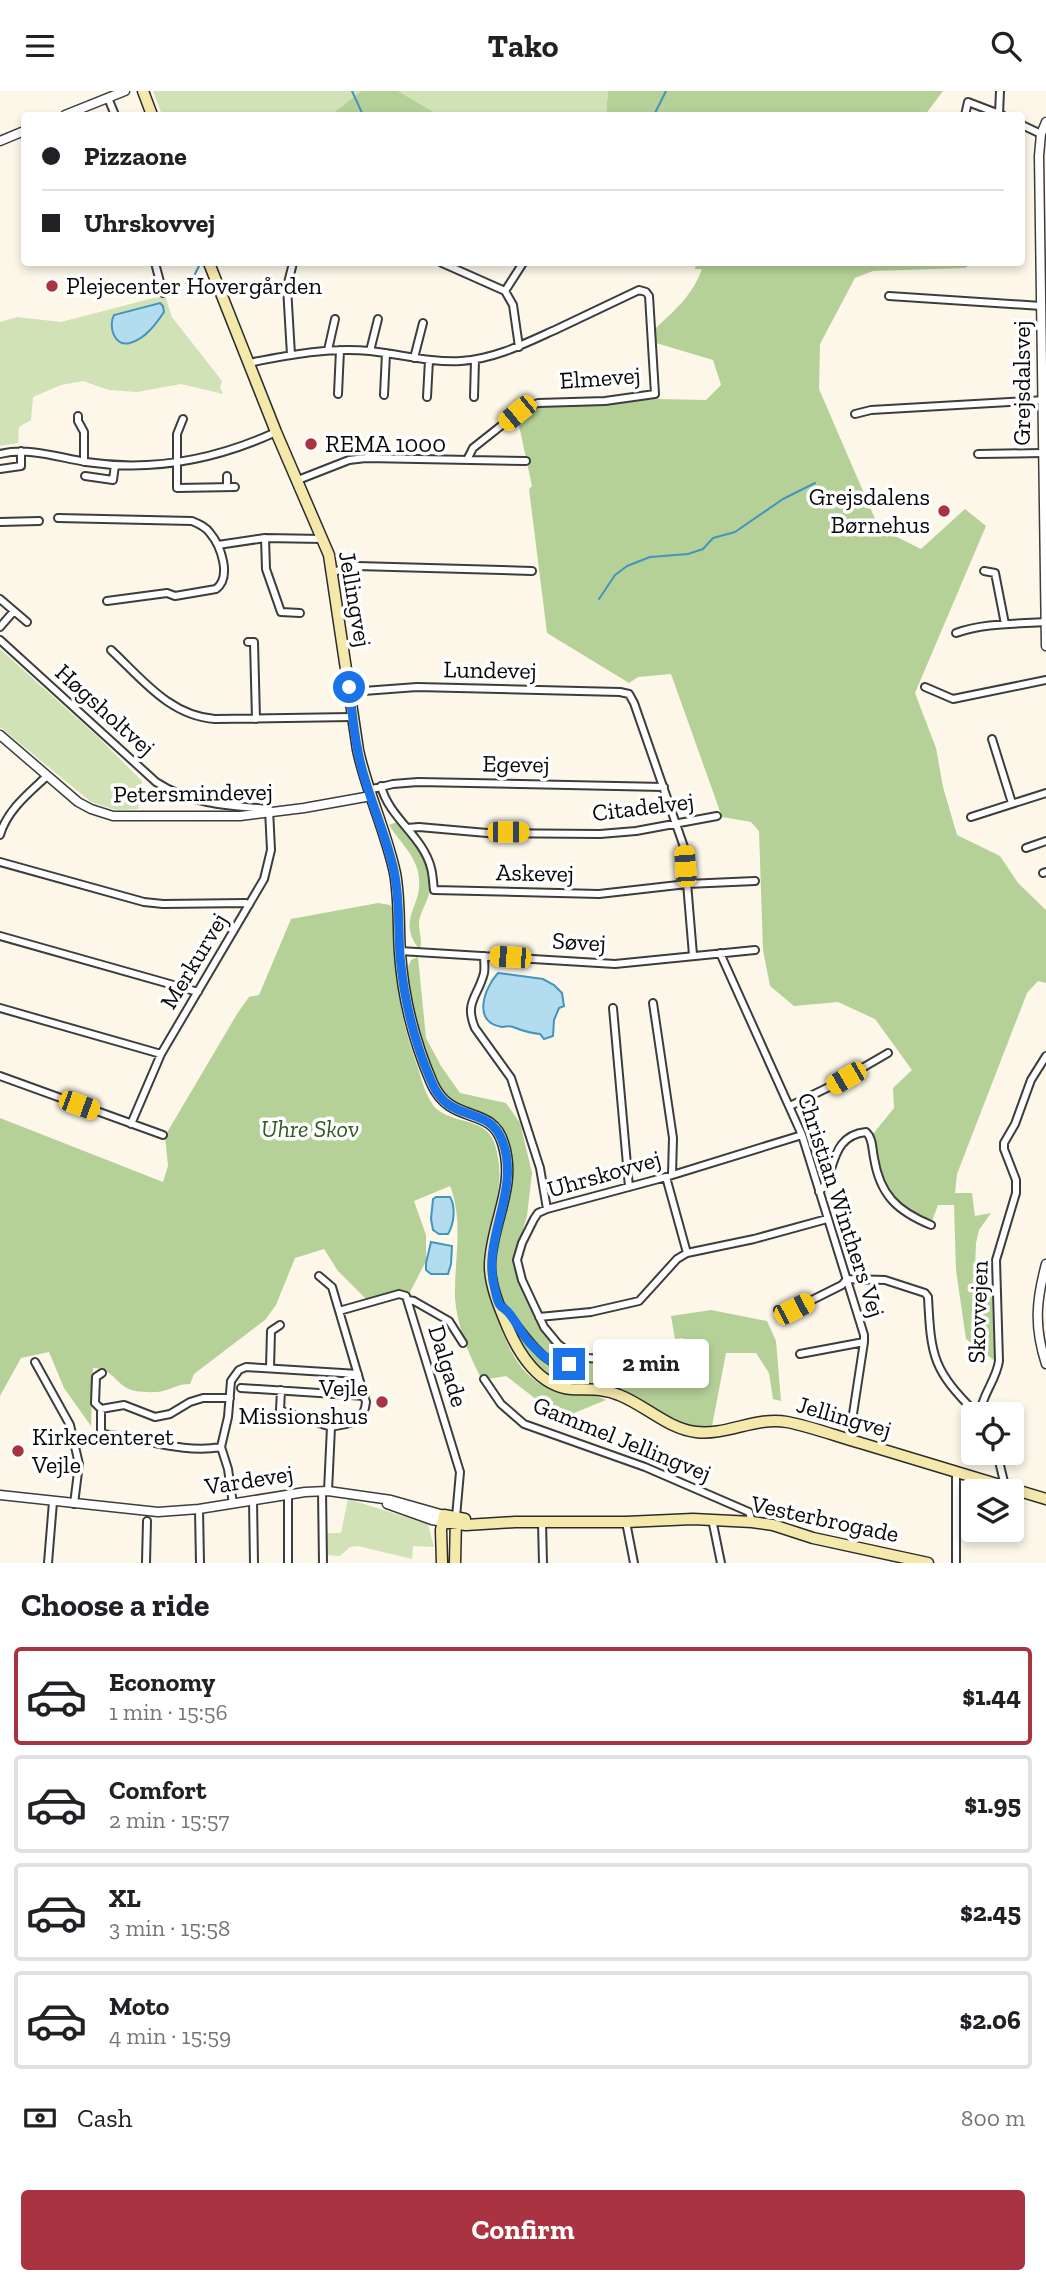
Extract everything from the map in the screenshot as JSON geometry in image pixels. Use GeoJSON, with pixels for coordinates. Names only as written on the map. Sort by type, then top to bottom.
{"type":"FeatureCollection","features":[{"type":"Feature","properties":{"kind":"main road"},"geometry":{"type":"LineString","coordinates":[[143,91],[151,112]]}},
{"type":"Feature","properties":{"kind":"main road","name":"Jellingvej"},"geometry":{"type":"LineString","coordinates":[[210,266],[276,432],[323,539],[332,572],[352,717],[363,772],[383,827],[395,873],[400,951],[408,1015],[414,1039],[437,1094],[450,1108],[481,1117],[493,1125],[503,1141],[508,1164],[507,1189],[490,1262],[500,1305],[513,1338],[531,1366],[545,1379],[561,1387],[596,1389],[617,1394],[673,1425],[696,1432],[783,1421],[981,1479]]}},
{"type":"Feature","properties":{"kind":"main road","name":"Jellingvej"},"geometry":{"type":"LineString","coordinates":[[1024,1492],[1046,1499]]}},
{"type":"Feature","properties":{"kind":"main road"},"geometry":{"type":"LineString","coordinates":[[442,1563],[443,1518]]}},
{"type":"Feature","properties":{"kind":"main road","name":"Vardevej"},"geometry":{"type":"LineString","coordinates":[[443,1518],[455,1521],[626,1523],[712,1519]]}},
{"type":"Feature","properties":{"kind":"main road","name":"Vesterbrogade"},"geometry":{"type":"LineString","coordinates":[[712,1519],[773,1525],[813,1538],[928,1563]]}},
{"type":"Feature","properties":{"kind":"main road"},"geometry":{"type":"LineString","coordinates":[[455,1521],[455,1563]]}},
{"type":"Feature","properties":{"kind":"street"},"geometry":{"type":"LineString","coordinates":[[73,112],[125,91]]}},
{"type":"Feature","properties":{"kind":"street"},"geometry":{"type":"LineString","coordinates":[[1000,91],[1000,112]]}},
{"type":"Feature","properties":{"kind":"street"},"geometry":{"type":"LineString","coordinates":[[108,98],[114,112]]}},
{"type":"Feature","properties":{"kind":"street"},"geometry":{"type":"LineString","coordinates":[[966,112],[968,102],[993,112]]}},
{"type":"Feature","properties":{"kind":"street","name":"Grejsdalsvej"},"geometry":{"type":"LineString","coordinates":[[1046,122],[1039,146],[1043,240],[1042,453],[1046,646]]}},
{"type":"Feature","properties":{"kind":"street"},"geometry":{"type":"LineString","coordinates":[[1025,126],[1041,134]]}},
{"type":"Feature","properties":{"kind":"street"},"geometry":{"type":"LineString","coordinates":[[0,141],[21,132]]}},
{"type":"Feature","properties":{"kind":"street"},"geometry":{"type":"LineString","coordinates":[[156,266],[163,293]]}},
{"type":"Feature","properties":{"kind":"street"},"geometry":{"type":"LineString","coordinates":[[291,355],[287,287],[292,266]]}},
{"type":"Feature","properties":{"kind":"street"},"geometry":{"type":"LineString","coordinates":[[248,363],[328,350],[370,351],[429,360],[475,360],[519,347],[513,305],[505,291],[449,266]]}},
{"type":"Feature","properties":{"kind":"street"},"geometry":{"type":"LineString","coordinates":[[505,291],[521,266]]}},
{"type":"Feature","properties":{"kind":"street","name":"Elmevej"},"geometry":{"type":"LineString","coordinates":[[467,460],[473,448],[521,409],[538,403],[605,401],[655,394],[649,296],[646,292],[639,291],[519,347]]}},
{"type":"Feature","properties":{"kind":"street"},"geometry":{"type":"LineString","coordinates":[[889,296],[1041,306]]}},
{"type":"Feature","properties":{"kind":"street"},"geometry":{"type":"LineString","coordinates":[[328,350],[335,319]]}},
{"type":"Feature","properties":{"kind":"street"},"geometry":{"type":"LineString","coordinates":[[370,351],[378,319]]}},
{"type":"Feature","properties":{"kind":"street"},"geometry":{"type":"LineString","coordinates":[[414,358],[422,323]]}},
{"type":"Feature","properties":{"kind":"street"},"geometry":{"type":"LineString","coordinates":[[338,394],[340,350]]}},
{"type":"Feature","properties":{"kind":"street"},"geometry":{"type":"LineString","coordinates":[[384,395],[386,353]]}},
{"type":"Feature","properties":{"kind":"street"},"geometry":{"type":"LineString","coordinates":[[427,397],[429,360]]}},
{"type":"Feature","properties":{"kind":"street"},"geometry":{"type":"LineString","coordinates":[[474,397],[475,360]]}},
{"type":"Feature","properties":{"kind":"street"},"geometry":{"type":"LineString","coordinates":[[855,414],[871,410],[1044,400]]}},
{"type":"Feature","properties":{"kind":"street"},"geometry":{"type":"LineString","coordinates":[[78,416],[84,432],[84,462]]}},
{"type":"Feature","properties":{"kind":"street"},"geometry":{"type":"LineString","coordinates":[[183,419],[177,434],[177,488],[231,487],[227,475]]}},
{"type":"Feature","properties":{"kind":"street"},"geometry":{"type":"LineString","coordinates":[[0,454],[21,451],[45,453],[84,462],[115,465],[177,463],[226,452],[276,432]]}},
{"type":"Feature","properties":{"kind":"street"},"geometry":{"type":"LineString","coordinates":[[0,469],[21,466],[21,451]]}},
{"type":"Feature","properties":{"kind":"street"},"geometry":{"type":"LineString","coordinates":[[978,454],[1042,453]]}},
{"type":"Feature","properties":{"kind":"street"},"geometry":{"type":"LineString","coordinates":[[298,480],[358,459],[526,461]]}},
{"type":"Feature","properties":{"kind":"street"},"geometry":{"type":"LineString","coordinates":[[85,476],[113,480],[115,465]]}},
{"type":"Feature","properties":{"kind":"street"},"geometry":{"type":"LineString","coordinates":[[58,518],[192,521],[210,532],[218,545],[225,569],[224,579],[216,589],[175,596],[167,593],[107,601]]}},
{"type":"Feature","properties":{"kind":"street"},"geometry":{"type":"LineString","coordinates":[[0,522],[39,521]]}},
{"type":"Feature","properties":{"kind":"street"},"geometry":{"type":"LineString","coordinates":[[218,545],[265,538],[323,539]]}},
{"type":"Feature","properties":{"kind":"street"},"geometry":{"type":"LineString","coordinates":[[265,538],[266,569],[281,612],[300,613]]}},
{"type":"Feature","properties":{"kind":"street"},"geometry":{"type":"LineString","coordinates":[[332,572],[357,566],[532,571]]}},
{"type":"Feature","properties":{"kind":"street"},"geometry":{"type":"LineString","coordinates":[[984,571],[995,573],[1005,624]]}},
{"type":"Feature","properties":{"kind":"street"},"geometry":{"type":"LineString","coordinates":[[0,599],[27,622]]}},
{"type":"Feature","properties":{"kind":"street"},"geometry":{"type":"LineString","coordinates":[[0,627],[14,611]]}},
{"type":"Feature","properties":{"kind":"street"},"geometry":{"type":"LineString","coordinates":[[957,633],[1005,624],[1045,622]]}},
{"type":"Feature","properties":{"kind":"street","name":"Høgsholtvej"},"geometry":{"type":"LineString","coordinates":[[0,640],[168,790],[219,804],[269,809],[269,813]]}},
{"type":"Feature","properties":{"kind":"street"},"geometry":{"type":"LineString","coordinates":[[248,642],[254,642],[256,719]]}},
{"type":"Feature","properties":{"kind":"street"},"geometry":{"type":"LineString","coordinates":[[111,650],[166,701],[189,714],[205,718],[256,719],[352,717]]}},
{"type":"Feature","properties":{"kind":"street"},"geometry":{"type":"LineString","coordinates":[[925,687],[953,699],[1046,680]]}},
{"type":"Feature","properties":{"kind":"street","name":"Lundevej"},"geometry":{"type":"LineString","coordinates":[[349,692],[417,688],[629,694],[664,787]]}},
{"type":"Feature","properties":{"kind":"street","name":"Petersmindevej"},"geometry":{"type":"LineString","coordinates":[[0,735],[78,801],[91,809],[113,816],[240,816],[370,793]]}},
{"type":"Feature","properties":{"kind":"street"},"geometry":{"type":"LineString","coordinates":[[992,739],[1012,803]]}},
{"type":"Feature","properties":{"kind":"street"},"geometry":{"type":"LineString","coordinates":[[0,835],[8,816],[19,802],[47,776]]}},
{"type":"Feature","properties":{"kind":"street","name":"Egevej"},"geometry":{"type":"LineString","coordinates":[[370,793],[380,786],[418,782],[664,787]]}},
{"type":"Feature","properties":{"kind":"street","name":"Askevej"},"geometry":{"type":"LineString","coordinates":[[380,786],[388,807],[426,855],[431,867],[434,890],[599,894],[687,884],[755,881]]}},
{"type":"Feature","properties":{"kind":"street"},"geometry":{"type":"LineString","coordinates":[[664,787],[684,847],[693,955]]}},
{"type":"Feature","properties":{"kind":"street"},"geometry":{"type":"LineString","coordinates":[[971,817],[1046,793]]}},
{"type":"Feature","properties":{"kind":"street","name":"Merkurvej"},"geometry":{"type":"LineString","coordinates":[[131,1124],[161,1054],[250,905],[269,866],[269,813]]}},
{"type":"Feature","properties":{"kind":"street","name":"Citadelvej"},"geometry":{"type":"LineString","coordinates":[[407,828],[600,834],[636,831],[717,816]]}},
{"type":"Feature","properties":{"kind":"street"},"geometry":{"type":"LineString","coordinates":[[1026,848],[1046,842]]}},
{"type":"Feature","properties":{"kind":"street"},"geometry":{"type":"LineString","coordinates":[[0,862],[144,902],[250,905]]}},
{"type":"Feature","properties":{"kind":"street"},"geometry":{"type":"LineString","coordinates":[[0,936],[198,992]]}},
{"type":"Feature","properties":{"kind":"street","name":"Søvej"},"geometry":{"type":"LineString","coordinates":[[400,951],[615,964],[755,950]]}},
{"type":"Feature","properties":{"kind":"street","name":"Christian Winthers Vej"},"geometry":{"type":"LineString","coordinates":[[720,953],[802,1135],[843,1273],[848,1279],[847,1286],[864,1342],[849,1440]]}},
{"type":"Feature","properties":{"kind":"street"},"geometry":{"type":"LineString","coordinates":[[484,956],[484,973],[471,1004],[472,1020],[511,1078],[540,1168],[547,1209]]}},
{"type":"Feature","properties":{"kind":"street"},"geometry":{"type":"LineString","coordinates":[[653,1003],[673,1138],[669,1176],[687,1253]]}},
{"type":"Feature","properties":{"kind":"street"},"geometry":{"type":"LineString","coordinates":[[0,1008],[161,1054]]}},
{"type":"Feature","properties":{"kind":"street"},"geometry":{"type":"LineString","coordinates":[[613,1008],[629,1187]]}},
{"type":"Feature","properties":{"kind":"street"},"geometry":{"type":"LineString","coordinates":[[790,1106],[888,1053]]}},
{"type":"Feature","properties":{"kind":"street","name":"Skovvejen"},"geometry":{"type":"LineString","coordinates":[[981,1402],[997,1372],[999,1361],[996,1260],[1016,1193],[1016,1180],[1004,1143],[1015,1124],[1031,1080],[1046,1056]]}},
{"type":"Feature","properties":{"kind":"street"},"geometry":{"type":"LineString","coordinates":[[0,1076],[163,1135]]}},
{"type":"Feature","properties":{"kind":"street"},"geometry":{"type":"LineString","coordinates":[[819,1192],[825,1186],[831,1163],[846,1140],[866,1132],[871,1137],[876,1171],[890,1199],[909,1216],[931,1225]]}},
{"type":"Feature","properties":{"kind":"street","name":"Uhrskovvej"},"geometry":{"type":"LineString","coordinates":[[575,1357],[549,1335],[522,1280],[517,1260],[522,1243],[538,1213],[802,1135]]}},
{"type":"Feature","properties":{"kind":"street"},"geometry":{"type":"LineString","coordinates":[[539,1317],[591,1312],[639,1301],[677,1259],[687,1253],[754,1239],[827,1219]]}},
{"type":"Feature","properties":{"kind":"street"},"geometry":{"type":"LineString","coordinates":[[1046,1264],[1037,1304],[1039,1338],[1046,1364]]}},
{"type":"Feature","properties":{"kind":"street"},"geometry":{"type":"LineString","coordinates":[[281,1391],[280,1411],[331,1427],[354,1422],[366,1409],[365,1396],[332,1287],[319,1276]]}},
{"type":"Feature","properties":{"kind":"street"},"geometry":{"type":"LineString","coordinates":[[778,1310],[794,1309],[842,1285],[848,1279],[885,1280],[925,1293],[928,1297],[931,1342],[936,1360],[955,1392],[966,1402]]}},
{"type":"Feature","properties":{"kind":"street","name":"Dalgade"},"geometry":{"type":"LineString","coordinates":[[339,1311],[399,1294],[406,1296],[460,1472],[455,1521]]}},
{"type":"Feature","properties":{"kind":"street"},"geometry":{"type":"LineString","coordinates":[[408,1300],[449,1321],[463,1343]]}},
{"type":"Feature","properties":{"kind":"street"},"geometry":{"type":"LineString","coordinates":[[500,1305],[509,1313],[522,1334],[548,1359],[564,1365],[569,1364],[575,1357],[613,1360]]}},
{"type":"Feature","properties":{"kind":"street"},"geometry":{"type":"LineString","coordinates":[[270,1368],[271,1331],[280,1325]]}},
{"type":"Feature","properties":{"kind":"street"},"geometry":{"type":"LineString","coordinates":[[800,1354],[864,1342]]}},
{"type":"Feature","properties":{"kind":"street"},"geometry":{"type":"LineString","coordinates":[[35,1362],[70,1425],[79,1464],[74,1504]]}},
{"type":"Feature","properties":{"kind":"street"},"geometry":{"type":"LineString","coordinates":[[233,1503],[228,1469],[221,1447],[231,1381],[239,1370],[246,1367],[358,1374]]}},
{"type":"Feature","properties":{"kind":"street"},"geometry":{"type":"LineString","coordinates":[[102,1373],[96,1377],[95,1403],[101,1409],[101,1434],[187,1450],[221,1447]]}},
{"type":"Feature","properties":{"kind":"street","name":"Gammel Jellingvej"},"geometry":{"type":"LineString","coordinates":[[484,1380],[502,1404],[524,1424],[684,1483],[749,1512],[752,1522]]}},
{"type":"Feature","properties":{"kind":"street"},"geometry":{"type":"LineString","coordinates":[[241,1388],[365,1396]]}},
{"type":"Feature","properties":{"kind":"street"},"geometry":{"type":"LineString","coordinates":[[101,1409],[124,1405],[155,1417],[170,1414],[203,1398],[230,1398]]}},
{"type":"Feature","properties":{"kind":"street"},"geometry":{"type":"LineString","coordinates":[[323,1563],[325,1491],[331,1427]]}},
{"type":"Feature","properties":{"kind":"street"},"geometry":{"type":"LineString","coordinates":[[956,1563],[957,1472]]}},
{"type":"Feature","properties":{"kind":"street","name":"Vardevej"},"geometry":{"type":"LineString","coordinates":[[0,1495],[147,1512],[199,1509],[325,1491],[378,1499],[429,1519],[443,1518]]}},
{"type":"Feature","properties":{"kind":"street"},"geometry":{"type":"LineString","coordinates":[[288,1495],[288,1563]]}},
{"type":"Feature","properties":{"kind":"street"},"geometry":{"type":"LineString","coordinates":[[253,1500],[254,1563]]}},
{"type":"Feature","properties":{"kind":"street"},"geometry":{"type":"LineString","coordinates":[[48,1563],[53,1502]]}},
{"type":"Feature","properties":{"kind":"street"},"geometry":{"type":"LineString","coordinates":[[199,1509],[200,1563]]}},
{"type":"Feature","properties":{"kind":"street"},"geometry":{"type":"LineString","coordinates":[[712,1519],[721,1563]]}},
{"type":"Feature","properties":{"kind":"street"},"geometry":{"type":"LineString","coordinates":[[146,1563],[147,1521]]}},
{"type":"Feature","properties":{"kind":"street"},"geometry":{"type":"LineString","coordinates":[[542,1522],[543,1563]]}},
{"type":"Feature","properties":{"kind":"street"},"geometry":{"type":"LineString","coordinates":[[626,1523],[634,1563]]}},
{"type":"Feature","properties":{"kind":"green space"},"geometry":{"type":"Polygon","coordinates":[[[153,91],[361,91],[335,112],[161,112],[153,91]]]}},
{"type":"Feature","properties":{"kind":"green space"},"geometry":{"type":"Polygon","coordinates":[[[361,91],[398,91],[434,112],[335,112],[361,91]]]}},
{"type":"Feature","properties":{"kind":"green space"},"geometry":{"type":"Polygon","coordinates":[[[398,91],[608,91],[606,112],[434,112],[398,91]]]}},
{"type":"Feature","properties":{"kind":"green space"},"geometry":{"type":"Polygon","coordinates":[[[608,91],[943,91],[927,112],[606,112],[608,91]]]}},
{"type":"Feature","properties":{"kind":"green space"},"geometry":{"type":"Polygon","coordinates":[[[696,266],[968,266],[873,271],[855,278],[820,344],[819,389],[879,528],[921,549],[965,509],[986,526],[915,693],[936,748],[943,787],[957,835],[1000,856],[1018,883],[1046,910],[1046,983],[1038,981],[1027,993],[957,1174],[955,1193],[972,1193],[975,1216],[991,1213],[979,1230],[976,1243],[974,1294],[992,1297],[995,1361],[966,1339],[956,1270],[954,1205],[938,1205],[932,1221],[918,1217],[896,1200],[878,1162],[873,1134],[894,1108],[893,1088],[912,1070],[875,1019],[838,1002],[794,1006],[770,986],[763,950],[759,831],[751,822],[722,817],[671,674],[638,677],[629,683],[547,633],[529,489],[532,486],[517,416],[541,405],[594,405],[657,399],[706,400],[721,385],[713,360],[656,343],[655,329],[683,302],[693,287],[702,269],[695,269],[696,266]]]}},
{"type":"Feature","properties":{"kind":"green space"},"geometry":{"type":"Polygon","coordinates":[[[165,295],[172,317],[222,381],[220,387],[223,394],[181,384],[137,392],[109,390],[83,381],[61,385],[33,397],[31,420],[19,427],[18,443],[0,446],[0,322],[17,317],[61,322],[165,295]]]}},
{"type":"Feature","properties":{"kind":"green space"},"geometry":{"type":"Polygon","coordinates":[[[0,649],[99,738],[142,781],[138,809],[116,810],[91,802],[0,727],[0,649]]]}},
{"type":"Feature","properties":{"kind":"green space"},"geometry":{"type":"Polygon","coordinates":[[[397,822],[416,843],[429,871],[429,893],[419,921],[420,948],[412,938],[410,928],[419,889],[418,871],[412,857],[389,825],[397,822]]]}},
{"type":"Feature","properties":{"kind":"green space","name":"Uhre Skov"},"geometry":{"type":"Polygon","coordinates":[[[378,903],[390,905],[393,909],[401,1007],[410,1045],[428,1096],[440,1111],[483,1128],[494,1142],[498,1158],[499,1187],[486,1241],[484,1268],[487,1286],[505,1339],[524,1371],[544,1386],[560,1392],[592,1395],[606,1400],[574,1413],[554,1413],[506,1376],[482,1380],[464,1341],[456,1309],[457,1213],[450,1186],[414,1201],[426,1235],[426,1261],[408,1296],[398,1293],[369,1302],[338,1271],[324,1249],[295,1258],[276,1305],[265,1320],[194,1374],[190,1384],[160,1392],[135,1391],[123,1386],[106,1371],[93,1368],[91,1426],[64,1388],[49,1352],[21,1358],[0,1396],[0,1118],[163,1182],[168,1166],[165,1136],[237,1014],[249,997],[259,995],[291,919],[378,903]]]}},
{"type":"Feature","properties":{"kind":"green space"},"geometry":{"type":"Polygon","coordinates":[[[418,957],[426,1038],[441,1066],[460,1093],[506,1103],[520,1123],[532,1173],[527,1216],[515,1255],[515,1272],[550,1342],[576,1361],[595,1359],[632,1366],[654,1382],[670,1388],[688,1378],[683,1338],[675,1339],[671,1316],[711,1310],[767,1321],[776,1341],[781,1401],[773,1399],[769,1373],[756,1353],[726,1353],[712,1426],[698,1427],[674,1420],[616,1388],[556,1381],[533,1364],[504,1308],[494,1269],[496,1244],[511,1185],[512,1154],[508,1139],[503,1129],[491,1117],[453,1103],[444,1093],[427,1062],[415,1025],[406,975],[411,960],[418,957]]]}},
{"type":"Feature","properties":{"kind":"green space"},"geometry":{"type":"Polygon","coordinates":[[[348,1499],[428,1524],[434,1547],[413,1546],[412,1559],[358,1546],[350,1547],[340,1556],[326,1555],[326,1533],[341,1533],[348,1499]]]}},
{"type":"Feature","properties":{"kind":"water"},"geometry":{"type":"Polygon","coordinates":[[[160,303],[164,312],[145,335],[130,343],[116,339],[112,330],[114,315],[160,303]]]}},
{"type":"Feature","properties":{"kind":"water"},"geometry":{"type":"Polygon","coordinates":[[[498,973],[543,979],[562,993],[564,1006],[559,1008],[554,1020],[553,1036],[544,1039],[540,1034],[492,1024],[486,1018],[485,995],[498,973]]]}},
{"type":"Feature","properties":{"kind":"water"},"geometry":{"type":"Polygon","coordinates":[[[450,1197],[452,1201],[454,1215],[448,1234],[439,1234],[433,1230],[431,1219],[433,1199],[450,1197]]]}},
{"type":"Feature","properties":{"kind":"water"},"geometry":{"type":"Polygon","coordinates":[[[431,1242],[452,1246],[448,1274],[431,1274],[426,1270],[431,1242]]]}},
{"type":"Feature","properties":{"kind":"waterway"},"geometry":{"type":"LineString","coordinates":[[352,91],[362,112]]}},
{"type":"Feature","properties":{"kind":"waterway"},"geometry":{"type":"LineString","coordinates":[[656,112],[666,91]]}},
{"type":"Feature","properties":{"kind":"waterway"},"geometry":{"type":"LineString","coordinates":[[186,283],[193,278],[199,266]]}},
{"type":"Feature","properties":{"kind":"waterway"},"geometry":{"type":"LineString","coordinates":[[599,599],[615,575],[627,566],[650,557],[688,554],[703,549],[713,538],[735,532],[783,499],[815,483]]}},
{"type":"Feature","properties":{"kind":"place","name":"Plejecenter Hovergården"},"geometry":{"type":"Point","coordinates":[52,286]}},
{"type":"Feature","properties":{"kind":"place","name":"REMA 1000"},"geometry":{"type":"Point","coordinates":[311,444]}},
{"type":"Feature","properties":{"kind":"place","name":"Grejsdalens Børnehus"},"geometry":{"type":"Point","coordinates":[944,511]}},
{"type":"Feature","properties":{"kind":"place","name":"Vejle Missionshus"},"geometry":{"type":"Point","coordinates":[382,1402]}},
{"type":"Feature","properties":{"kind":"place","name":"Kirkecenteret Vejle"},"geometry":{"type":"Point","coordinates":[18,1451]}},
{"type":"Feature","properties":{"kind":"route"},"geometry":{"type":"LineString","coordinates":[[349,687],[363,772],[383,827],[395,873],[402,972],[414,1039],[437,1094],[450,1108],[488,1121],[499,1132],[503,1141],[508,1164],[507,1189],[490,1262],[500,1305],[536,1349],[558,1364],[569,1364]]}}]}
